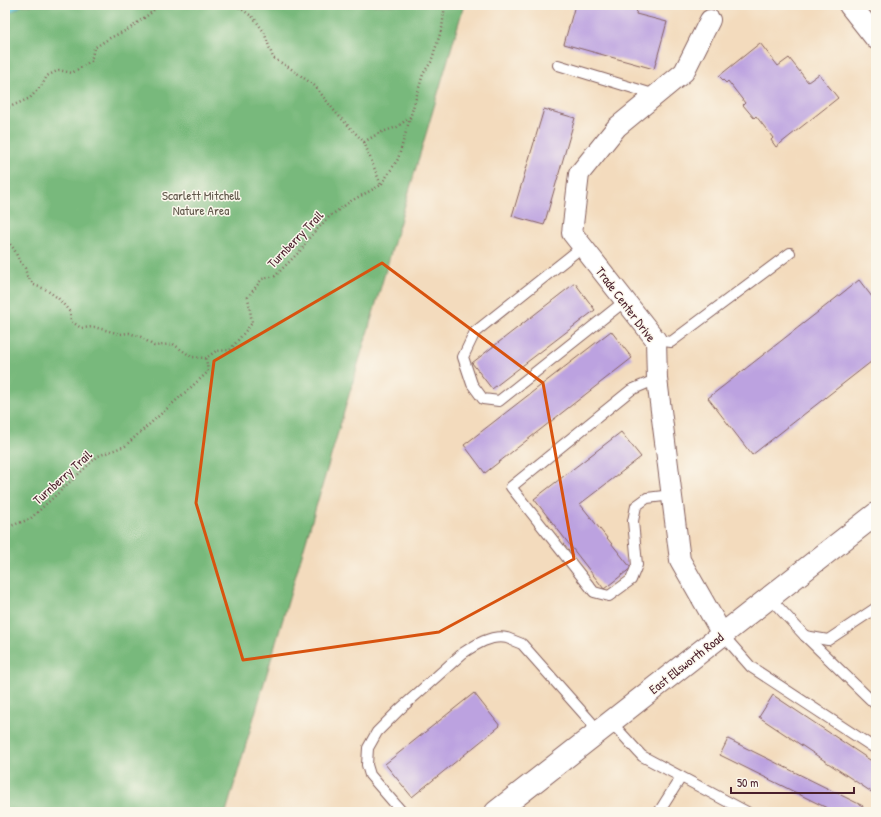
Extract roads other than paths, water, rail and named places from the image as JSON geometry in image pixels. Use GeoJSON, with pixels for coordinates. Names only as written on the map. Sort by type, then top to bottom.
{"type":"FeatureCollection","features":[{"type":"Feature","properties":{"kind":"main road"},"geometry":{"type":"LineString","coordinates":[[850,5],[876,38]]}},
{"type":"Feature","properties":{"kind":"main road","name":"East Ellsworth Road"},"geometry":{"type":"LineString","coordinates":[[496,812],[876,514]]}},
{"type":"Feature","properties":{"kind":"street","name":"Trade Center Drive"},"geometry":{"type":"LineString","coordinates":[[710,20],[684,72],[617,126],[579,174],[572,233],[656,340],[657,379],[680,560],[722,634]]}},
{"type":"Feature","properties":{"kind":"lane"},"geometry":{"type":"LineString","coordinates":[[558,64],[656,95]]}},
{"type":"Feature","properties":{"kind":"lane"},"geometry":{"type":"LineString","coordinates":[[582,247],[475,332],[463,356],[472,384],[483,399],[499,401],[625,301]]}},
{"type":"Feature","properties":{"kind":"lane"},"geometry":{"type":"LineString","coordinates":[[656,340],[671,342],[790,253]]}},
{"type":"Feature","properties":{"kind":"lane"},"geometry":{"type":"LineString","coordinates":[[657,379],[631,390],[510,487],[594,592],[609,596],[631,580],[637,565],[633,521],[636,506],[647,498],[672,495]]}},
{"type":"Feature","properties":{"kind":"lane"},"geometry":{"type":"LineString","coordinates":[[769,597],[805,636],[876,705]]}},
{"type":"Feature","properties":{"kind":"lane"},"geometry":{"type":"LineString","coordinates":[[805,636],[828,640],[876,608]]}},
{"type":"Feature","properties":{"kind":"lane"},"geometry":{"type":"LineString","coordinates":[[722,634],[751,667],[876,749]]}},
{"type":"Feature","properties":{"kind":"lane"},"geometry":{"type":"LineString","coordinates":[[399,811],[370,775],[367,765],[368,748],[377,732],[399,710],[463,653],[480,643],[492,639],[506,638],[522,644],[605,726],[642,756],[747,812]]}},
{"type":"Feature","properties":{"kind":"lane"},"geometry":{"type":"LineString","coordinates":[[660,812],[681,777]]}},
{"type":"Feature","properties":{"kind":"water"},"geometry":{"type":"Polygon","coordinates":[[[5,5],[23,5],[5,16],[5,5]]]}},
{"type":"Feature","properties":{"kind":"park label","name":"Scarlett Mitchell Nature Area"},"geometry":{"type":"Point","coordinates":[201,202]}}]}
